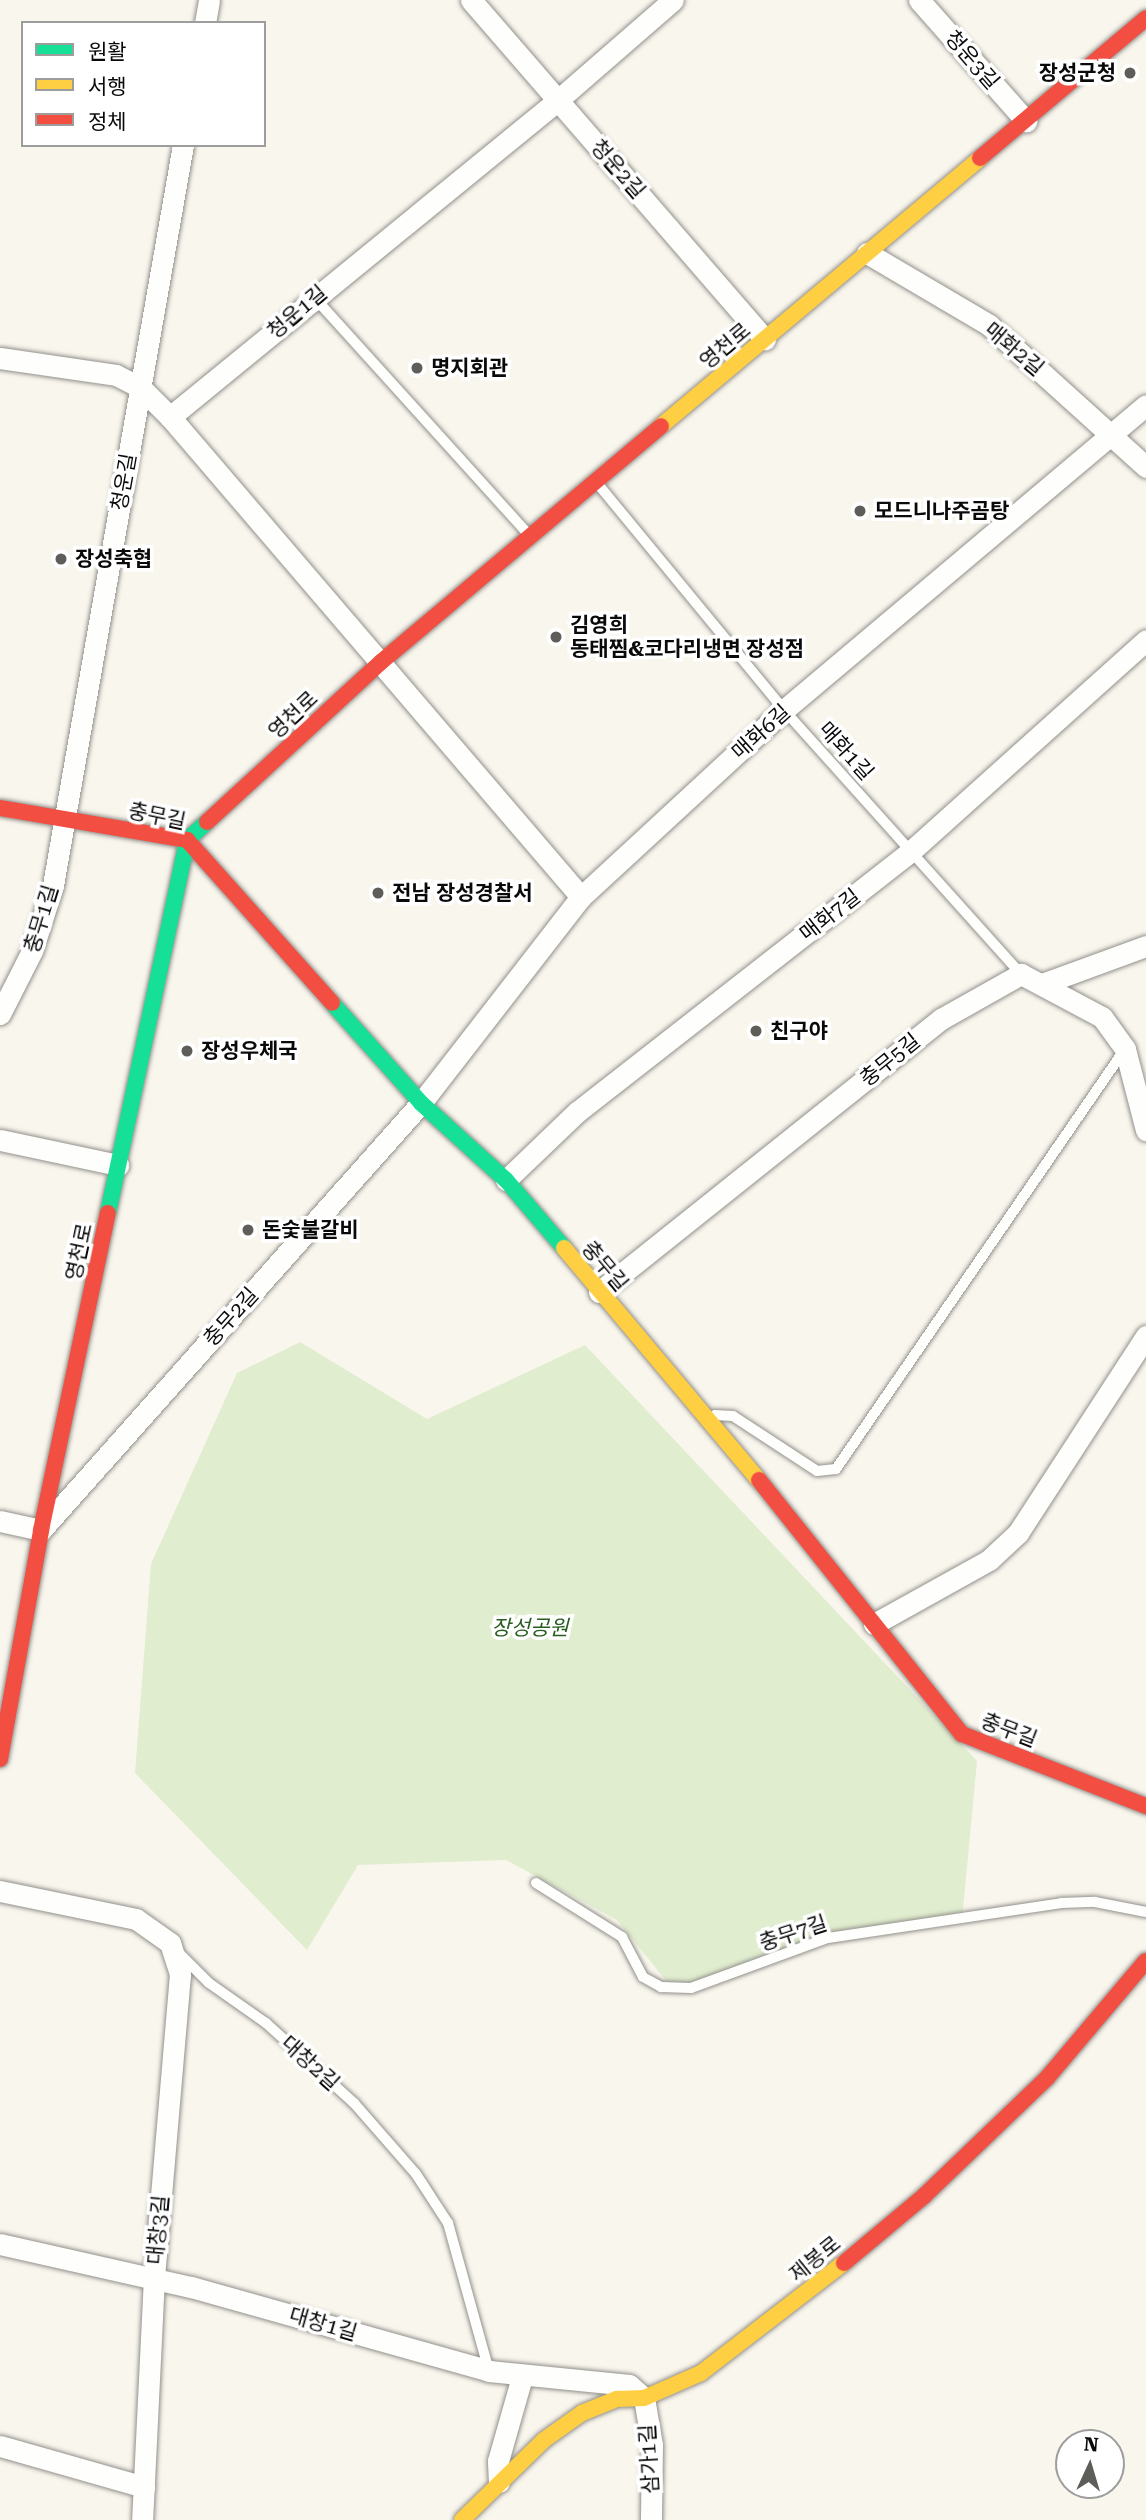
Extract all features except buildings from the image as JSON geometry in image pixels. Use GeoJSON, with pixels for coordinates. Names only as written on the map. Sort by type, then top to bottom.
{"type":"FeatureCollection","features":[{"type":"Feature","properties":{"kind":"street"},"geometry":{"type":"LineString","coordinates":[[205,21],[209,0]]}},
{"type":"Feature","properties":{"kind":"street","name":"청운2길"},"geometry":{"type":"LineString","coordinates":[[471,0],[765,339]]}},
{"type":"Feature","properties":{"kind":"street","name":"청운1길"},"geometry":{"type":"LineString","coordinates":[[170,417],[558,100],[673,0]]}},
{"type":"Feature","properties":{"kind":"street","name":"청운3길"},"geometry":{"type":"LineString","coordinates":[[919,0],[1026,121]]}},
{"type":"Feature","properties":{"kind":"street","name":"영천로"},"geometry":{"type":"LineString","coordinates":[[0,1759],[41,1530],[187,840],[381,662],[532,538],[1146,18]]}},
{"type":"Feature","properties":{"kind":"street","name":"청운길"},"geometry":{"type":"LineString","coordinates":[[65,819],[183,147]]}},
{"type":"Feature","properties":{"kind":"street","name":"매화2길"},"geometry":{"type":"LineString","coordinates":[[867,253],[989,325],[1146,467]]}},
{"type":"Feature","properties":{"kind":"street"},"geometry":{"type":"LineString","coordinates":[[0,358],[116,375],[141,388],[170,417],[581,897]]}},
{"type":"Feature","properties":{"kind":"street","name":"매화6길"},"geometry":{"type":"LineString","coordinates":[[421,1103],[581,897],[784,710],[1146,405]]}},
{"type":"Feature","properties":{"kind":"street","name":"매화7길"},"geometry":{"type":"LineString","coordinates":[[506,1180],[577,1112],[910,852],[1146,640]]}},
{"type":"Feature","properties":{"kind":"street"},"geometry":{"type":"LineString","coordinates":[[0,787],[7,810],[0,821]]}},
{"type":"Feature","properties":{"kind":"street","name":"충무길"},"geometry":{"type":"LineString","coordinates":[[7,810],[187,840],[421,1103],[506,1180],[599,1292],[707,1415],[962,1734],[1146,1806]]}},
{"type":"Feature","properties":{"kind":"street","name":"충무1길"},"geometry":{"type":"LineString","coordinates":[[0,1014],[42,924],[65,819]]}},
{"type":"Feature","properties":{"kind":"street"},"geometry":{"type":"LineString","coordinates":[[1042,984],[1146,946]]}},
{"type":"Feature","properties":{"kind":"street"},"geometry":{"type":"LineString","coordinates":[[1021,974],[1102,1017],[1125,1049],[1146,1130]]}},
{"type":"Feature","properties":{"kind":"street","name":"충무5길"},"geometry":{"type":"LineString","coordinates":[[599,1292],[941,1019],[1021,974]]}},
{"type":"Feature","properties":{"kind":"street","name":"충무2길"},"geometry":{"type":"LineString","coordinates":[[41,1530],[421,1103]]}},
{"type":"Feature","properties":{"kind":"street"},"geometry":{"type":"LineString","coordinates":[[0,1140],[118,1165]]}},
{"type":"Feature","properties":{"kind":"street"},"geometry":{"type":"LineString","coordinates":[[874,1624],[989,1560],[1018,1533],[1146,1336]]}},
{"type":"Feature","properties":{"kind":"street"},"geometry":{"type":"LineString","coordinates":[[0,1521],[41,1530]]}},
{"type":"Feature","properties":{"kind":"street","name":"대창2길"},"geometry":{"type":"LineString","coordinates":[[0,1891],[136,1919],[170,1943]]}},
{"type":"Feature","properties":{"kind":"street","name":"대창3길"},"geometry":{"type":"LineString","coordinates":[[142,2520],[153,2277],[180,1974],[170,1943]]}},
{"type":"Feature","properties":{"kind":"street","name":"제봉로"},"geometry":{"type":"LineString","coordinates":[[462,2520],[544,2440],[582,2413],[617,2399],[644,2398],[701,2373],[817,2286],[924,2196],[1047,2078],[1146,1961]]}},
{"type":"Feature","properties":{"kind":"street","name":"대창1길"},"geometry":{"type":"LineString","coordinates":[[0,2244],[153,2277],[489,2371],[522,2377],[629,2385],[644,2398]]}},
{"type":"Feature","properties":{"kind":"street"},"geometry":{"type":"LineString","coordinates":[[499,2482],[498,2461],[522,2377]]}},
{"type":"Feature","properties":{"kind":"street","name":"삼가1길"},"geometry":{"type":"LineString","coordinates":[[644,2398],[652,2445],[651,2520]]}},
{"type":"Feature","properties":{"kind":"street"},"geometry":{"type":"LineString","coordinates":[[0,2446],[144,2487]]}},
{"type":"Feature","properties":{"kind":"lane"},"geometry":{"type":"LineString","coordinates":[[314,297],[532,538]]}},
{"type":"Feature","properties":{"kind":"lane","name":"매화1길"},"geometry":{"type":"LineString","coordinates":[[597,482],[784,710],[1021,974]]}},
{"type":"Feature","properties":{"kind":"lane"},"geometry":{"type":"LineString","coordinates":[[707,1415],[733,1416],[817,1471],[836,1469],[1125,1049]]}},
{"type":"Feature","properties":{"kind":"lane","name":"충무7길"},"geometry":{"type":"LineString","coordinates":[[536,1883],[622,1937],[643,1976],[661,1987],[691,1989],[828,1938],[1061,1903],[1095,1902],[1146,1912]]}},
{"type":"Feature","properties":{"kind":"lane","name":"대창2길"},"geometry":{"type":"LineString","coordinates":[[170,1943],[209,1983],[266,2023],[354,2103],[416,2174],[448,2223],[489,2371]]}},
{"type":"Feature","properties":{"kind":"green space","name":"장성공원"},"geometry":{"type":"Polygon","coordinates":[[[300,1342],[427,1419],[585,1345],[977,1761],[962,1920],[828,1938],[672,1988],[617,1920],[506,1860],[358,1865],[307,1950],[135,1773],[151,1564],[237,1373],[300,1342]]]}},
{"type":"Feature","properties":{"kind":"traffic: fast"},"geometry":{"type":"LineString","coordinates":[[108,1213],[187,840],[207,822]]}},
{"type":"Feature","properties":{"kind":"traffic: fast"},"geometry":{"type":"LineString","coordinates":[[332,1003],[421,1103],[506,1180],[564,1248]]}},
{"type":"Feature","properties":{"kind":"traffic: slow"},"geometry":{"type":"LineString","coordinates":[[661,426],[980,158]]}},
{"type":"Feature","properties":{"kind":"traffic: slow"},"geometry":{"type":"LineString","coordinates":[[564,1248],[759,1480]]}},
{"type":"Feature","properties":{"kind":"traffic: slow"},"geometry":{"type":"LineString","coordinates":[[462,2520],[544,2440],[582,2413],[617,2399],[644,2398],[701,2373],[844,2263]]}},
{"type":"Feature","properties":{"kind":"traffic: jam"},"geometry":{"type":"LineString","coordinates":[[980,158],[1146,18]]}},
{"type":"Feature","properties":{"kind":"traffic: jam"},"geometry":{"type":"LineString","coordinates":[[207,822],[381,662],[661,426]]}},
{"type":"Feature","properties":{"kind":"traffic: jam"},"geometry":{"type":"LineString","coordinates":[[0,808],[187,840],[332,1003]]}},
{"type":"Feature","properties":{"kind":"traffic: jam"},"geometry":{"type":"LineString","coordinates":[[0,1759],[41,1530],[108,1213]]}},
{"type":"Feature","properties":{"kind":"traffic: jam"},"geometry":{"type":"LineString","coordinates":[[759,1480],[962,1734],[1146,1806]]}},
{"type":"Feature","properties":{"kind":"traffic: jam"},"geometry":{"type":"LineString","coordinates":[[844,2263],[924,2196],[1047,2078],[1146,1961]]}},
{"type":"Feature","properties":{"kind":"place","name":"장성군청"},"geometry":{"type":"Point","coordinates":[1130,73]}},
{"type":"Feature","properties":{"kind":"place","name":"명지회관"},"geometry":{"type":"Point","coordinates":[417,368]}},
{"type":"Feature","properties":{"kind":"place","name":"모드니나주곰탕"},"geometry":{"type":"Point","coordinates":[860,511]}},
{"type":"Feature","properties":{"kind":"place","name":"장성축협"},"geometry":{"type":"Point","coordinates":[61,559]}},
{"type":"Feature","properties":{"kind":"place","name":"김영희 동태찜&코다리냉면 장성점"},"geometry":{"type":"Point","coordinates":[556,637]}},
{"type":"Feature","properties":{"kind":"place","name":"전남 장성경찰서"},"geometry":{"type":"Point","coordinates":[378,893]}},
{"type":"Feature","properties":{"kind":"place","name":"친구야"},"geometry":{"type":"Point","coordinates":[756,1031]}},
{"type":"Feature","properties":{"kind":"place","name":"장성우체국"},"geometry":{"type":"Point","coordinates":[187,1051]}},
{"type":"Feature","properties":{"kind":"place","name":"돈숯불갈비"},"geometry":{"type":"Point","coordinates":[248,1230]}}]}
